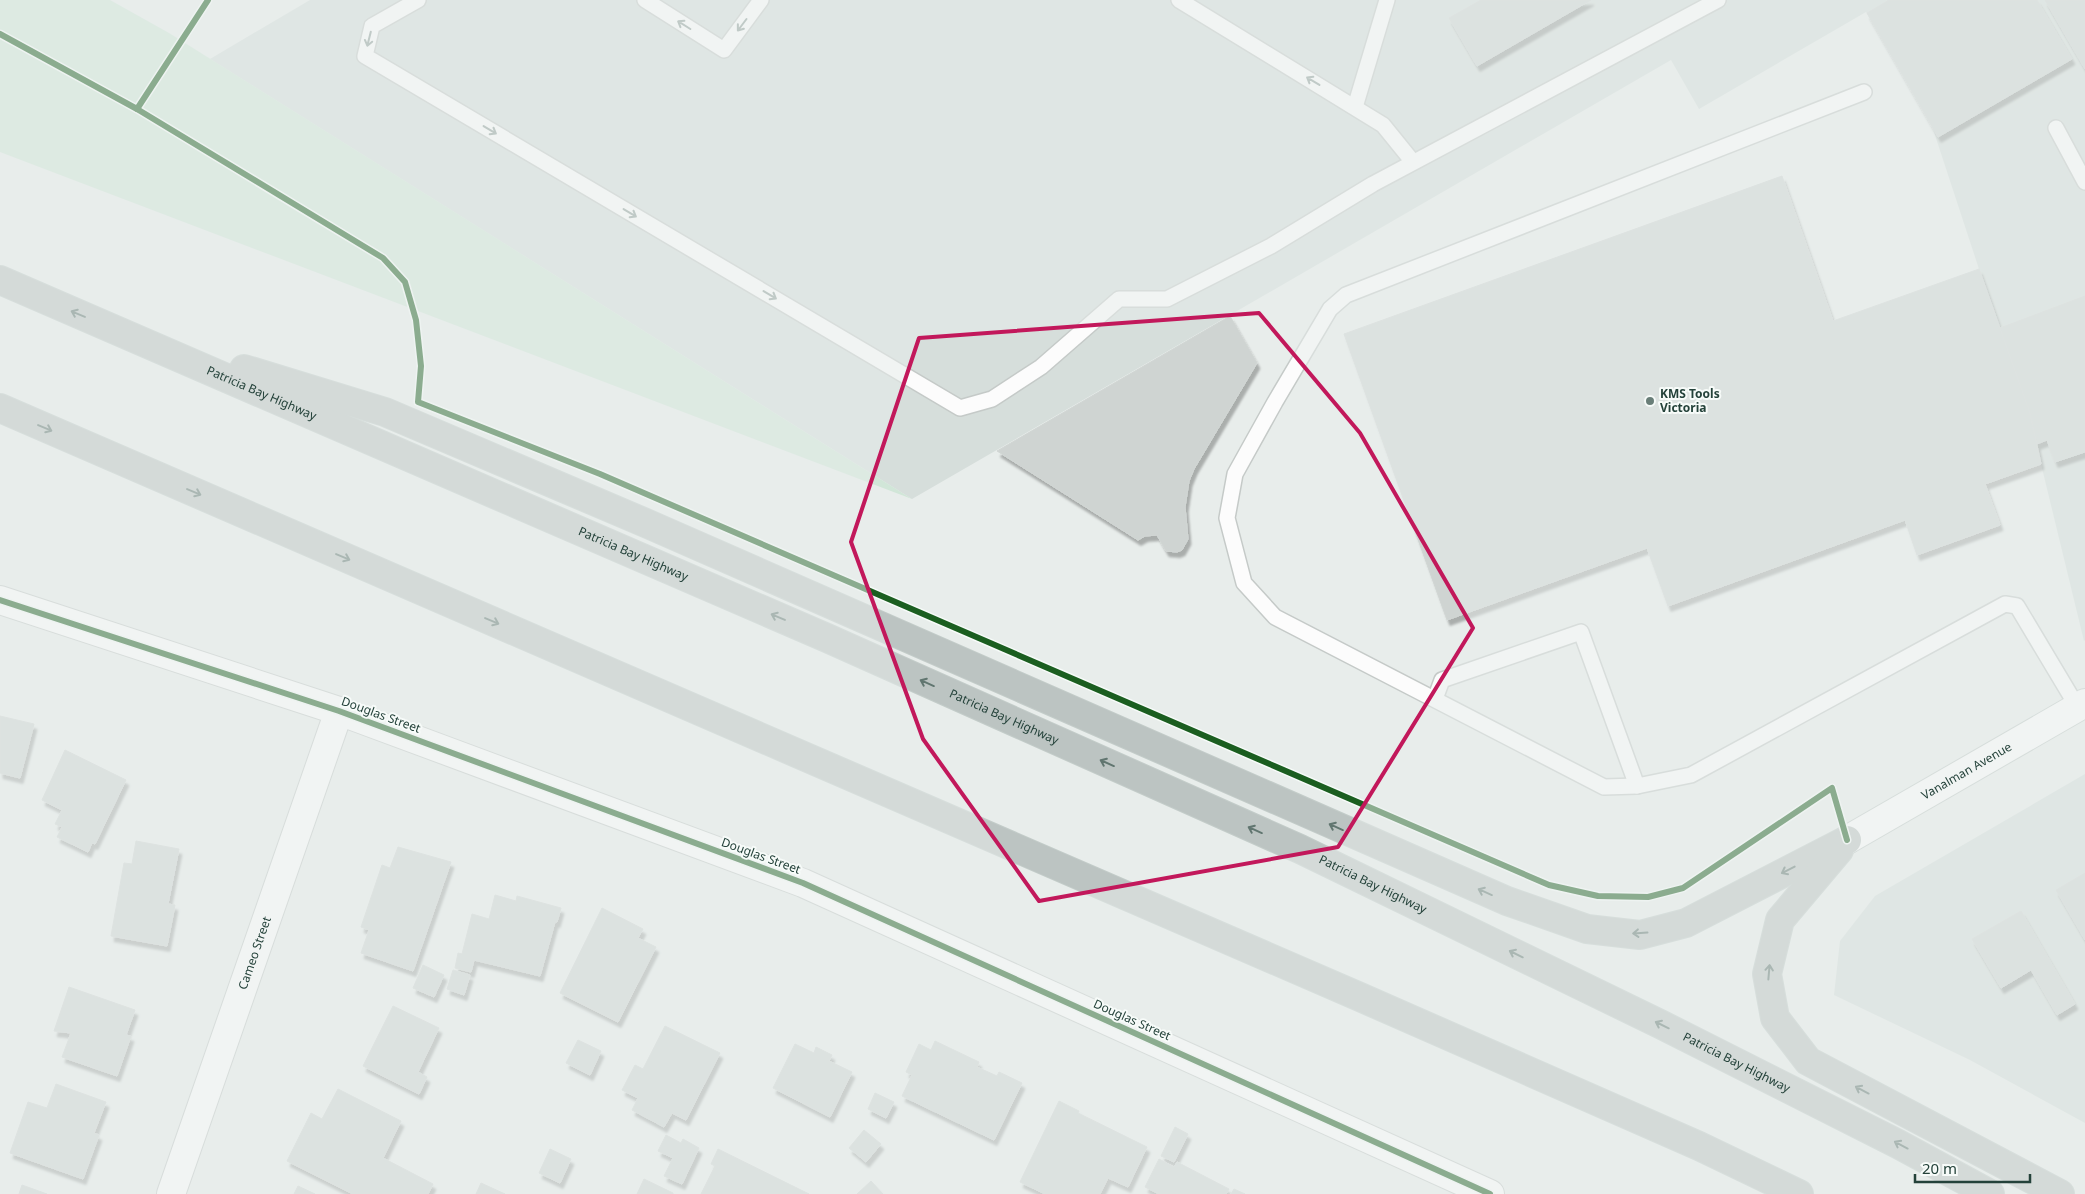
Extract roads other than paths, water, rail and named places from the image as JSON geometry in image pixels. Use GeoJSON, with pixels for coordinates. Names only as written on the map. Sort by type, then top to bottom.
{"type":"FeatureCollection","features":[{"type":"Feature","properties":{"kind":"highway","name":"Patricia Bay Highway"},"geometry":{"type":"LineString","coordinates":[[0,280],[827,638],[1300,850],[1660,1024],[1898,1144],[1990,1194]]}},
{"type":"Feature","properties":{"kind":"highway"},"geometry":{"type":"LineString","coordinates":[[123,333],[385,412],[648,524],[1507,902],[1587,929],[1640,935],[1686,923],[1847,840]]}},
{"type":"Feature","properties":{"kind":"highway"},"geometry":{"type":"LineString","coordinates":[[0,408],[1360,997],[1699,1146],[1799,1194]]}},
{"type":"Feature","properties":{"kind":"highway"},"geometry":{"type":"LineString","coordinates":[[1847,840],[1780,920],[1767,974],[1775,1018],[1808,1061],[2060,1194]]}},
{"type":"Feature","properties":{"kind":"street","name":"Douglas Street"},"geometry":{"type":"LineString","coordinates":[[0,600],[339,711],[803,883],[1490,1194]]}},
{"type":"Feature","properties":{"kind":"street","name":"Vanalman Avenue"},"geometry":{"type":"LineString","coordinates":[[1847,840],[2081,705]]}},
{"type":"Feature","properties":{"kind":"street","name":"Cameo Street"},"geometry":{"type":"LineString","coordinates":[[171,1194],[339,711]]}},
{"type":"Feature","properties":{"kind":"lane"},"geometry":{"type":"LineString","coordinates":[[418,0],[372,26],[365,56],[960,408],[992,399],[1041,367],[1120,299],[1167,299],[1272,246],[1373,184],[1718,0]]}},
{"type":"Feature","properties":{"kind":"lane"},"geometry":{"type":"LineString","coordinates":[[645,0],[724,50],[761,0]]}},
{"type":"Feature","properties":{"kind":"lane"},"geometry":{"type":"LineString","coordinates":[[1179,0],[1383,125],[1413,162]]}},
{"type":"Feature","properties":{"kind":"lane"},"geometry":{"type":"LineString","coordinates":[[1355,107],[1387,0]]}},
{"type":"Feature","properties":{"kind":"lane"},"geometry":{"type":"LineString","coordinates":[[1864,92],[1346,295],[1330,309],[1234,474],[1227,518],[1244,584],[1275,617],[1604,787],[1637,786],[1691,775],[2005,604],[2017,606],[2081,705]]}},
{"type":"Feature","properties":{"kind":"lane"},"geometry":{"type":"LineString","coordinates":[[2056,128],[2085,182]]}},
{"type":"Feature","properties":{"kind":"lane"},"geometry":{"type":"LineString","coordinates":[[1435,699],[1442,680],[1580,632],[1637,786]]}},
{"type":"Feature","properties":{"kind":"place","name":"KMS Tools Victoria"},"geometry":{"type":"Point","coordinates":[1650,401]}}]}
